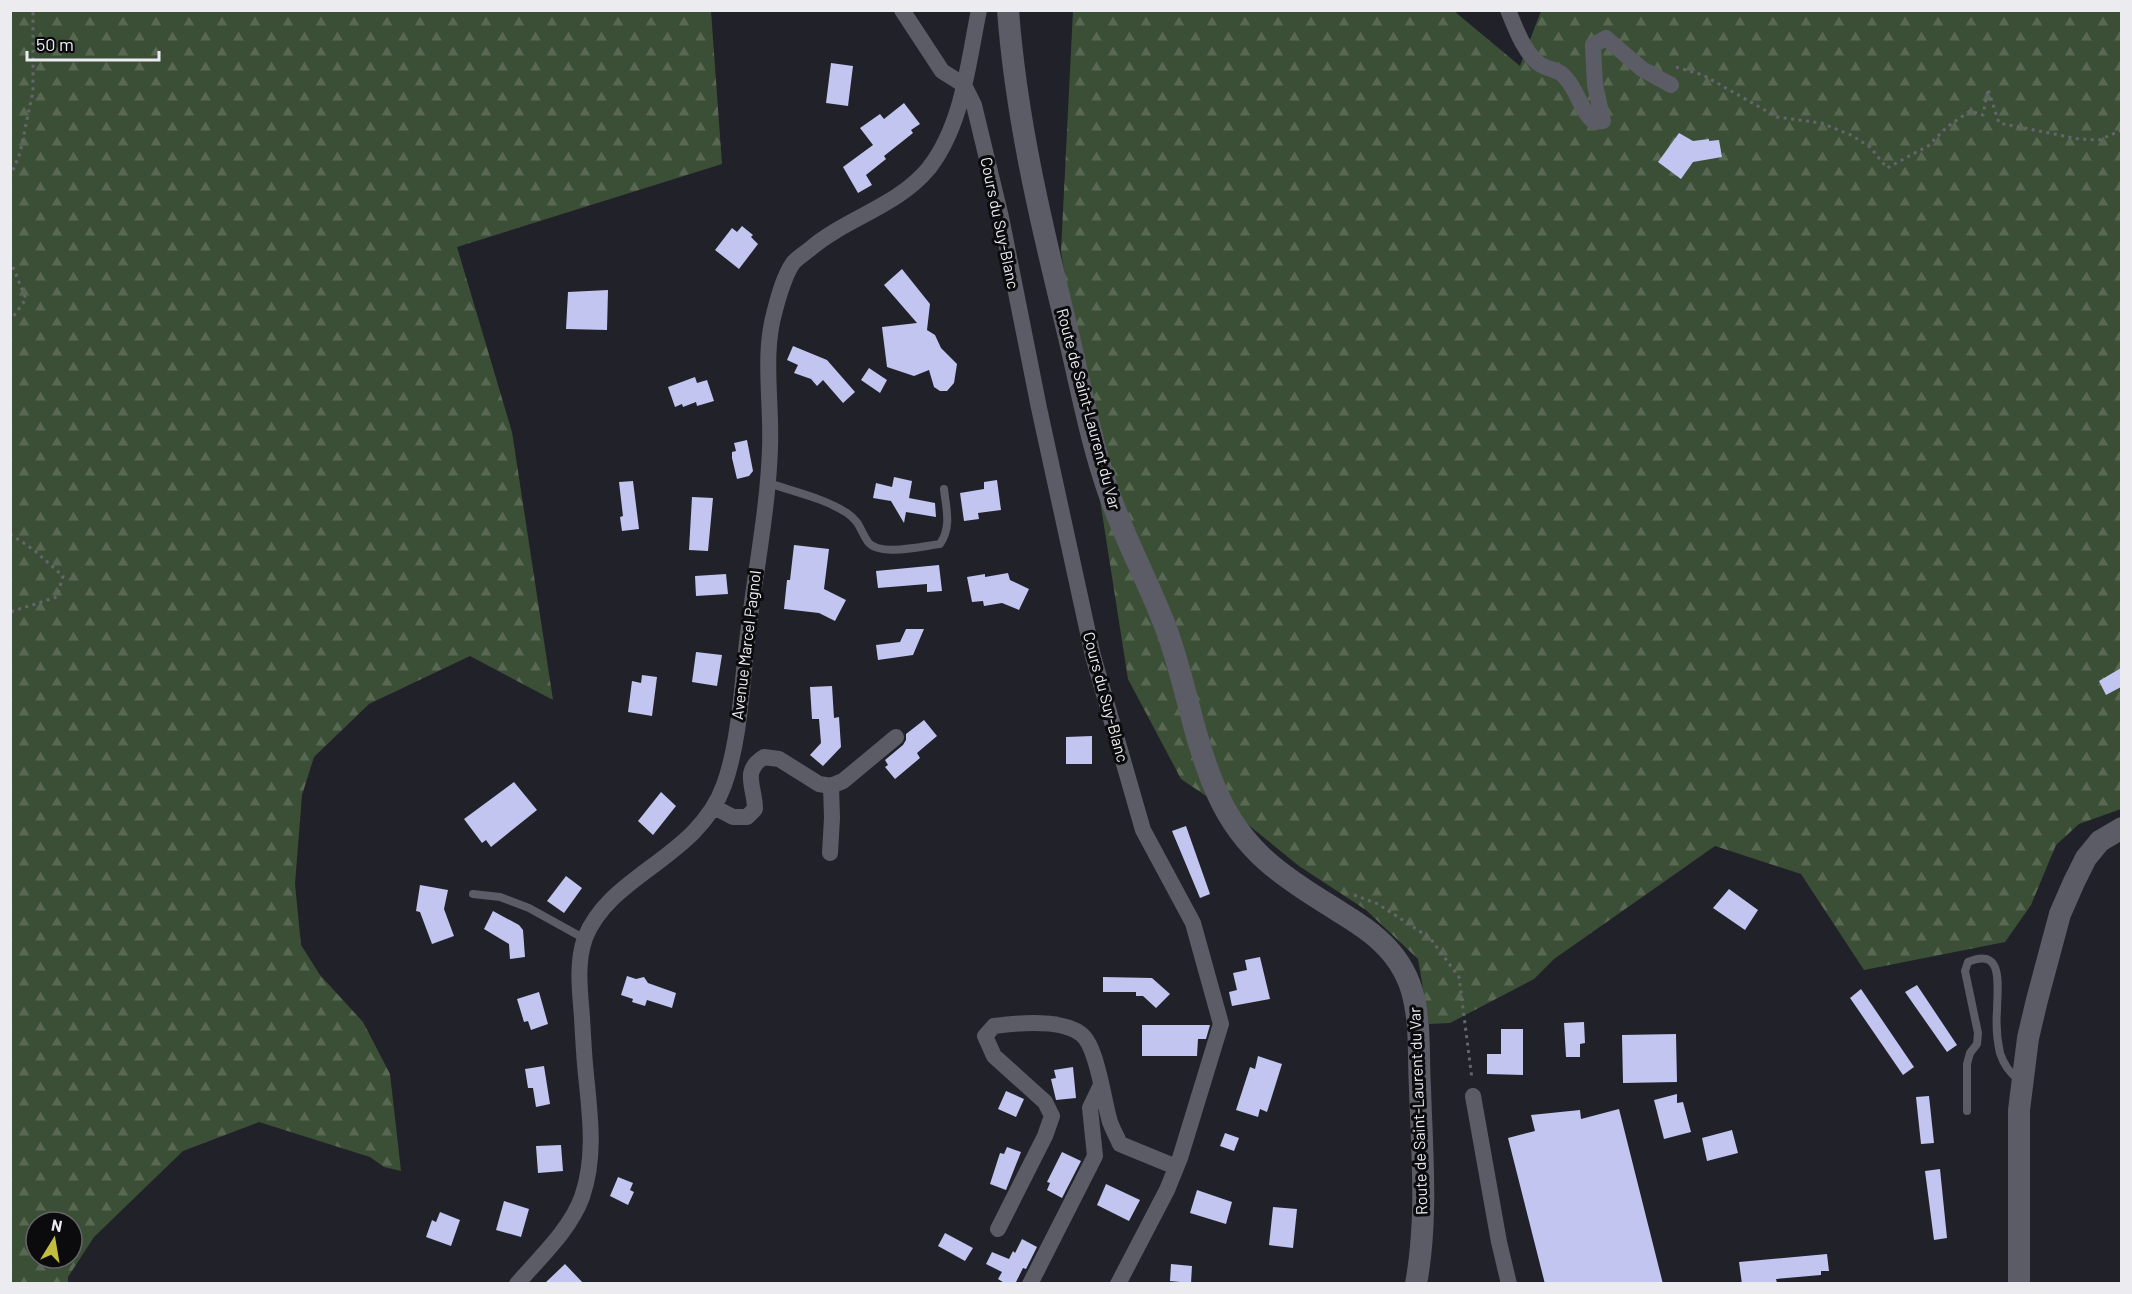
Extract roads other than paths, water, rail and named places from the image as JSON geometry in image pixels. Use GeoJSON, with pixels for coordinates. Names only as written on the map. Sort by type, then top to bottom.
{"type":"FeatureCollection","features":[{"type":"Feature","properties":{"kind":"main road","name":"Route de Saint-Laurent du Var"},"geometry":{"type":"LineString","coordinates":[[1008,10],[1013,61],[1046,244],[1108,492],[1126,540],[1167,631],[1210,777],[1226,811],[1252,848],[1275,870],[1378,939],[1398,962],[1411,988],[1417,1023],[1422,1176],[1422,1242],[1416,1284]]}},
{"type":"Feature","properties":{"kind":"main road"},"geometry":{"type":"LineString","coordinates":[[2019,1284],[2019,1110],[2037,1000],[2060,914],[2086,858],[2100,841],[2121,828]]}},
{"type":"Feature","properties":{"kind":"street"},"geometry":{"type":"LineString","coordinates":[[902,10],[942,71],[964,85]]}},
{"type":"Feature","properties":{"kind":"street","name":"Avenue Marcel Pagnol"},"geometry":{"type":"LineString","coordinates":[[517,1284],[562,1231],[572,1215],[582,1198],[590,1160],[591,1116],[579,973],[585,939],[602,909],[685,842],[704,822],[714,807],[724,783],[735,737],[769,483],[771,421],[768,363],[773,317],[782,288],[793,263],[819,241],[911,186],[928,169],[943,146],[958,110],[979,10]]}},
{"type":"Feature","properties":{"kind":"street"},"geometry":{"type":"LineString","coordinates":[[1508,10],[1524,47],[1539,65],[1563,75],[1587,116],[1594,122],[1603,120],[1596,85],[1593,45],[1606,38],[1642,69],[1671,85]]}},
{"type":"Feature","properties":{"kind":"street","name":"Cours du Suy-Blanc"},"geometry":{"type":"LineString","coordinates":[[964,85],[974,105],[1001,217],[1041,419],[1093,656],[1143,830],[1193,923],[1221,1024],[1167,1190],[1118,1284]]}},
{"type":"Feature","properties":{"kind":"street"},"geometry":{"type":"LineString","coordinates":[[714,807],[733,817],[747,817],[755,809],[755,796],[750,775],[754,763],[764,757],[779,759],[819,783],[831,786],[843,782],[896,737]]}},
{"type":"Feature","properties":{"kind":"street"},"geometry":{"type":"LineString","coordinates":[[830,853],[831,786]]}},
{"type":"Feature","properties":{"kind":"street"},"geometry":{"type":"LineString","coordinates":[[998,1229],[1045,1136],[1052,1116],[1045,1102],[994,1056],[985,1036],[994,1026],[1013,1023],[1042,1024],[1068,1028],[1083,1034],[1093,1055],[1110,1122],[1120,1144],[1176,1167]]}},
{"type":"Feature","properties":{"kind":"street"},"geometry":{"type":"LineString","coordinates":[[1030,1284],[1095,1156],[1090,1108],[1101,1085]]}},
{"type":"Feature","properties":{"kind":"street"},"geometry":{"type":"LineString","coordinates":[[1473,1096],[1499,1242],[1509,1284]]}},
{"type":"Feature","properties":{"kind":"lane"},"geometry":{"type":"LineString","coordinates":[[769,483],[846,512],[859,523],[869,544],[878,548],[897,550],[940,544],[946,535],[948,520],[944,489]]}},
{"type":"Feature","properties":{"kind":"lane"},"geometry":{"type":"LineString","coordinates":[[473,894],[500,897],[529,908],[585,939]]}},
{"type":"Feature","properties":{"kind":"lane"},"geometry":{"type":"LineString","coordinates":[[1967,1111],[1967,1064],[1970,1053],[1977,1044],[1978,1033],[1965,971],[1968,962],[1978,958],[1987,958],[1995,966],[1999,984],[1996,1012],[2001,1054],[2008,1071],[2022,1082]]}}]}
